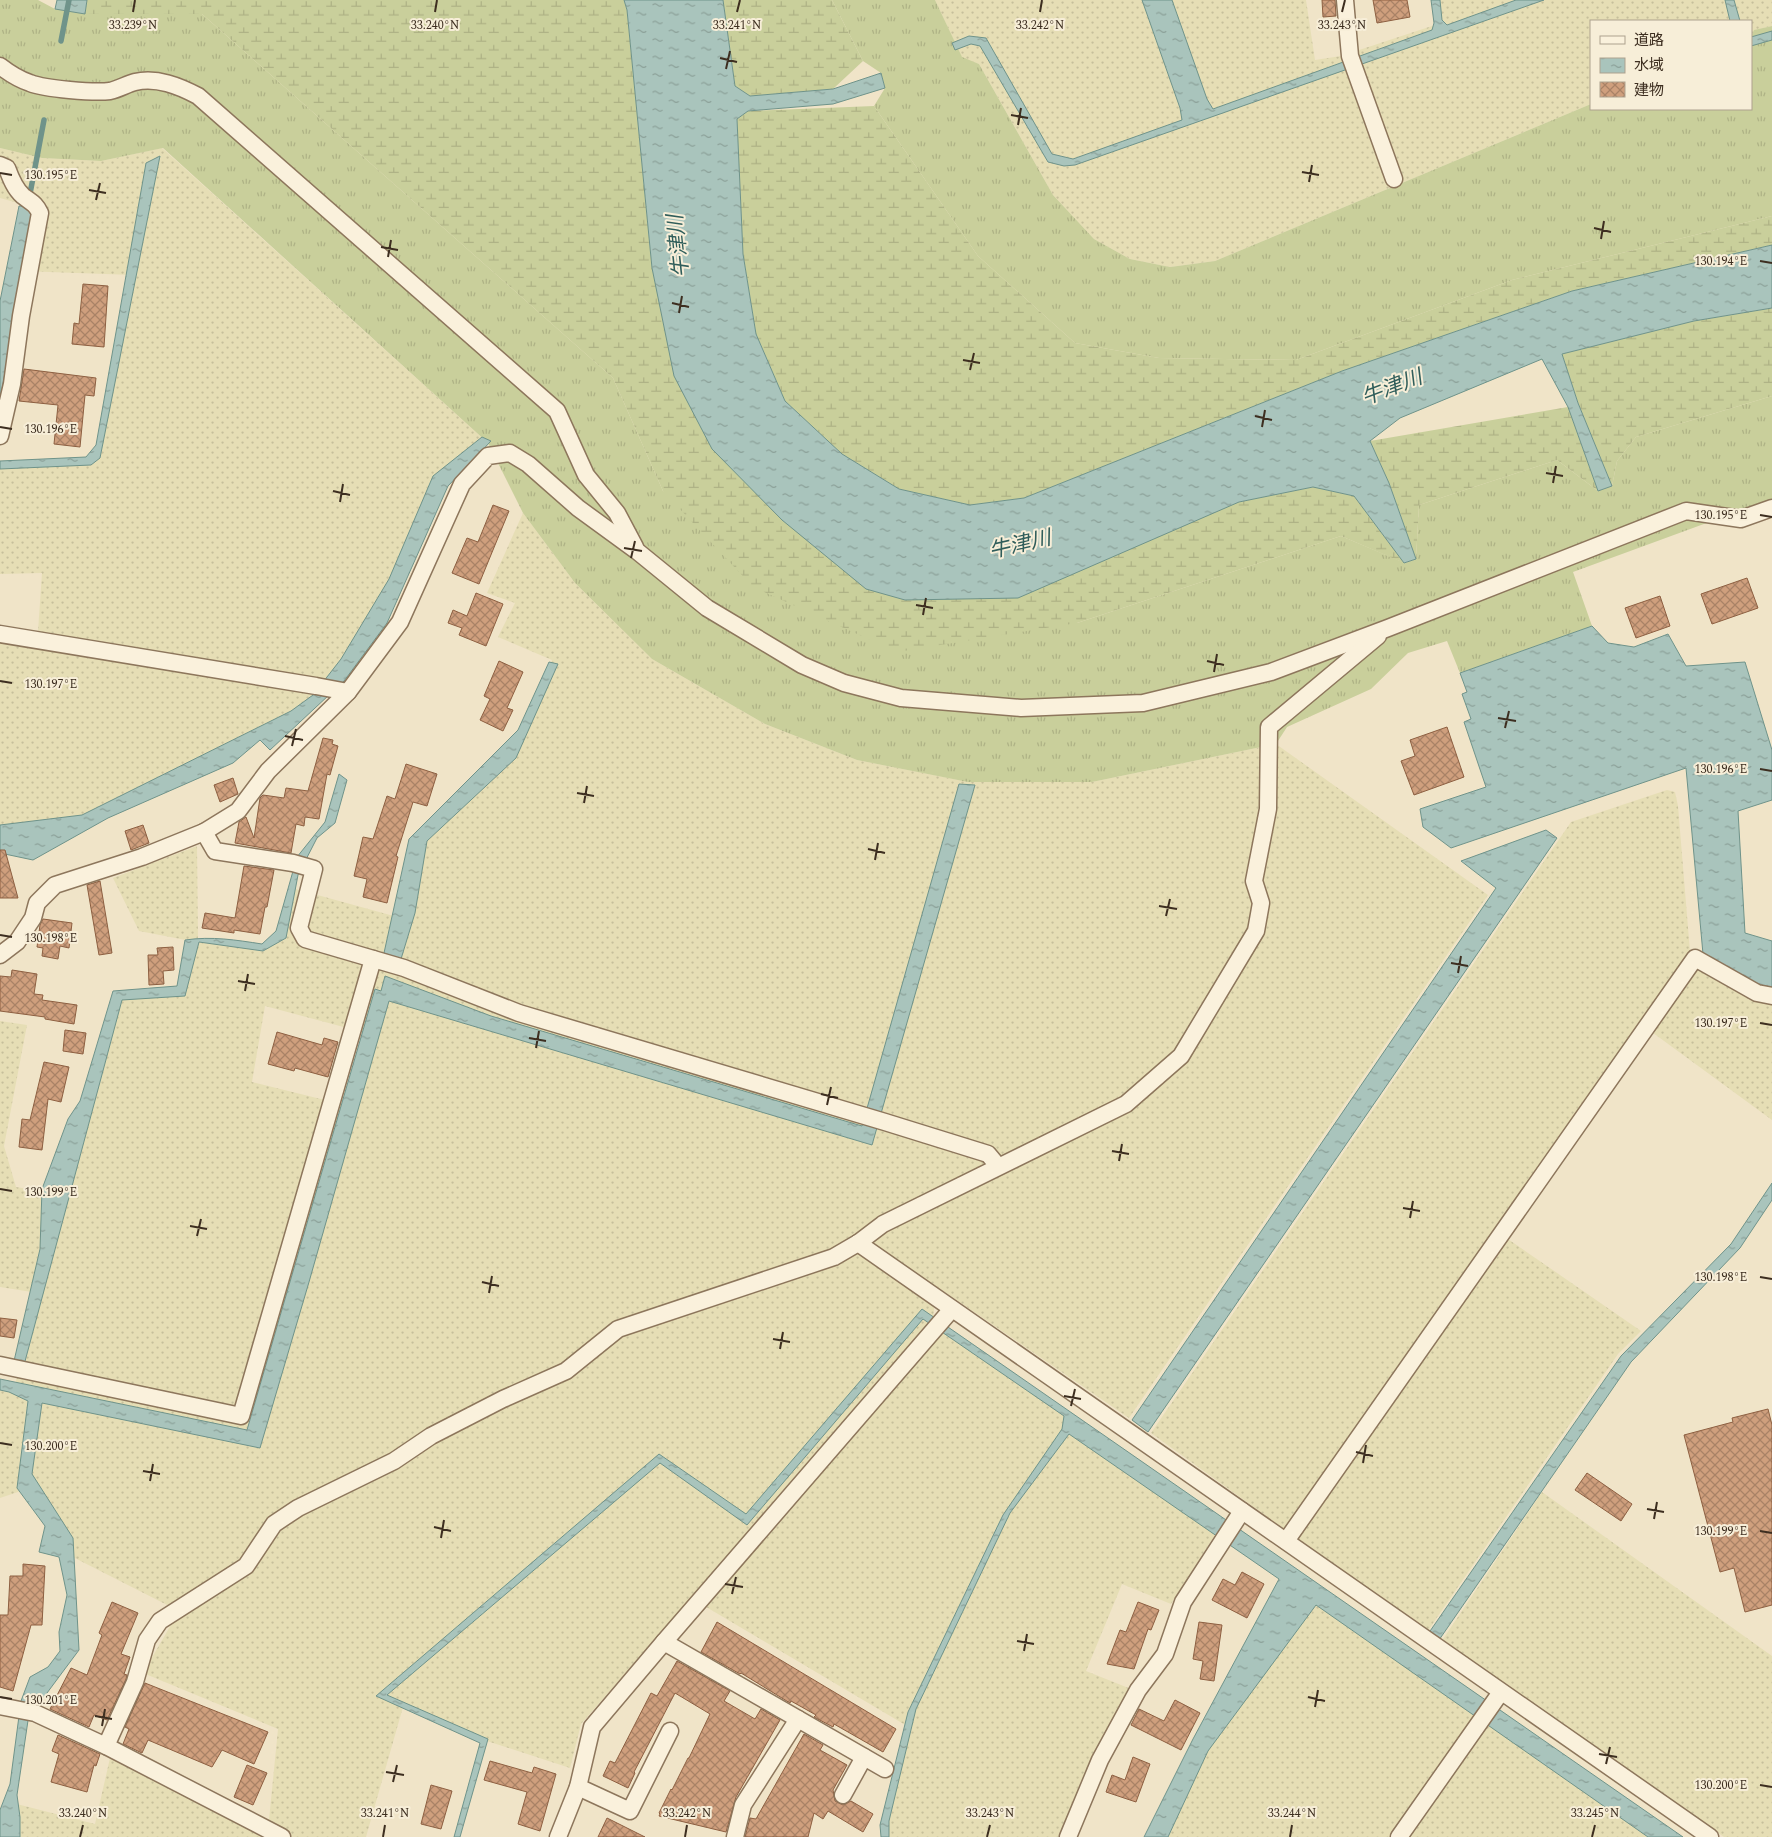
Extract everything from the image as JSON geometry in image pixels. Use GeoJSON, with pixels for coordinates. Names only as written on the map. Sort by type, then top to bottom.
{"type":"FeatureCollection","features":[{"type":"Feature","properties":{"kind":"street"},"geometry":{"type":"LineString","coordinates":[[1345,0],[1352,63],[1394,179]]}},
{"type":"Feature","properties":{"kind":"street"},"geometry":{"type":"LineString","coordinates":[[0,66],[13,76],[32,84],[94,92],[112,90],[137,82],[159,82],[180,87],[198,96],[557,411],[586,475],[617,512],[637,551]]}},
{"type":"Feature","properties":{"kind":"street"},"geometry":{"type":"LineString","coordinates":[[0,165],[7,168],[12,182],[40,213],[21,316],[12,384],[0,436]]}},
{"type":"Feature","properties":{"kind":"street"},"geometry":{"type":"LineString","coordinates":[[0,955],[17,942],[33,918],[37,903],[55,885],[142,857],[204,832],[238,811],[268,771],[348,692],[400,622],[462,484],[488,456],[510,453],[528,464],[578,508],[637,551],[706,608],[802,665],[844,683],[901,698],[1021,708],[1143,704],[1271,672],[1686,511],[1741,519],[1772,508]]}},
{"type":"Feature","properties":{"kind":"street"},"geometry":{"type":"LineString","coordinates":[[106,1746],[135,1682],[147,1640],[160,1621],[246,1566],[274,1524],[298,1508],[394,1461],[431,1436],[503,1399],[566,1371],[618,1329],[834,1257],[858,1243],[883,1224],[1126,1104],[1181,1056],[1256,931],[1260,903],[1254,881],[1268,809],[1269,728],[1388,628]]}},
{"type":"Feature","properties":{"kind":"street"},"geometry":{"type":"LineString","coordinates":[[0,634],[348,692]]}},
{"type":"Feature","properties":{"kind":"street"},"geometry":{"type":"LineString","coordinates":[[204,832],[215,851],[314,868],[299,928],[305,939],[404,968],[519,1013],[988,1154],[998,1166]]}},
{"type":"Feature","properties":{"kind":"street"},"geometry":{"type":"LineString","coordinates":[[1286,1541],[1695,958],[1758,993],[1772,996]]}},
{"type":"Feature","properties":{"kind":"street"},"geometry":{"type":"LineString","coordinates":[[0,1365],[241,1416],[373,959]]}},
{"type":"Feature","properties":{"kind":"street"},"geometry":{"type":"LineString","coordinates":[[858,1243],[943,1320],[1242,1511],[1710,1837]]}},
{"type":"Feature","properties":{"kind":"street"},"geometry":{"type":"LineString","coordinates":[[558,1837],[578,1787],[592,1727],[943,1320]]}},
{"type":"Feature","properties":{"kind":"street"},"geometry":{"type":"LineString","coordinates":[[1068,1837],[1100,1760],[1138,1690],[1165,1654],[1183,1602],[1242,1511]]}},
{"type":"Feature","properties":{"kind":"street"},"geometry":{"type":"LineString","coordinates":[[664,1642],[885,1769]]}},
{"type":"Feature","properties":{"kind":"street"},"geometry":{"type":"LineString","coordinates":[[1399,1837],[1501,1692]]}},
{"type":"Feature","properties":{"kind":"street"},"geometry":{"type":"LineString","coordinates":[[8,1707],[35,1713],[106,1746],[282,1837]]}},
{"type":"Feature","properties":{"kind":"street"},"geometry":{"type":"LineString","coordinates":[[735,1837],[743,1805],[798,1719]]}},
{"type":"Feature","properties":{"kind":"street"},"geometry":{"type":"LineString","coordinates":[[578,1787],[630,1811],[670,1731]]}},
{"type":"Feature","properties":{"kind":"street"},"geometry":{"type":"LineString","coordinates":[[842,1795],[864,1757]]}},
{"type":"Feature","properties":{"kind":"shaded area"},"geometry":{"type":"Polygon","coordinates":[[[935,0],[1306,0],[1315,60],[1341,56],[1438,24],[1435,0],[1772,0],[1772,26],[1755,30],[1752,35],[1752,20],[1590,20],[1590,104],[1215,261],[1170,267],[1130,259],[1094,239],[1053,195],[979,64],[962,58],[935,0]]]}},
{"type":"Feature","properties":{"kind":"shaded area"},"geometry":{"type":"Polygon","coordinates":[[[0,148],[42,158],[101,161],[162,148],[488,443],[440,477],[382,622],[298,719],[76,824],[0,833],[0,641],[37,646],[42,573],[0,574],[0,466],[96,461],[133,275],[21,271],[32,207],[0,198],[0,148]]]}},
{"type":"Feature","properties":{"kind":"shaded area"},"geometry":{"type":"Polygon","coordinates":[[[523,513],[575,583],[652,659],[765,724],[857,760],[969,782],[1092,782],[1276,744],[1488,895],[1129,1418],[936,1286],[933,1321],[1220,1527],[1171,1604],[1122,1584],[1086,1671],[1131,1689],[1094,1756],[1060,1837],[885,1837],[907,1726],[691,1598],[581,1724],[570,1768],[484,1740],[403,1707],[366,1837],[8,1837],[9,1802],[95,1824],[110,1758],[264,1836],[269,1820],[278,1729],[143,1673],[179,1611],[57,1549],[27,1489],[0,1498],[0,1383],[15,1385],[38,1293],[0,1287],[0,1021],[27,1025],[4,1146],[16,1187],[58,1194],[118,997],[183,991],[191,941],[139,931],[113,878],[197,846],[198,939],[262,948],[283,934],[292,888],[401,918],[419,837],[514,748],[552,660],[498,637],[515,603],[487,593],[523,513]],[[265,1006],[252,1082],[345,1105],[366,1033],[265,1006]]]}},
{"type":"Feature","properties":{"kind":"shaded area"},"geometry":{"type":"Polygon","coordinates":[[[1667,790],[1675,792],[1678,806],[1691,964],[1772,1001],[1772,1120],[1649,1030],[1505,1237],[1641,1331],[1618,1354],[1427,1632],[1151,1433],[1571,822],[1667,790]]]}},
{"type":"Feature","properties":{"kind":"shaded area"},"geometry":{"type":"Polygon","coordinates":[[[1542,1492],[1772,1656],[1772,1837],[1724,1837],[1441,1642],[1542,1492]]]}},
{"type":"Feature","properties":{"kind":"shaded area"},"geometry":{"type":"Polygon","coordinates":[[[1311,1589],[1674,1837],[1162,1837],[1204,1748],[1311,1589]]]}},
{"type":"Feature","properties":{"kind":"green space"},"geometry":{"type":"Polygon","coordinates":[[[0,0],[38,0],[55,9],[85,14],[202,14],[613,378],[663,491],[1077,623],[1341,536],[1405,563],[1416,559],[1419,505],[1557,460],[1598,491],[1612,486],[1617,461],[1636,437],[1772,396],[1772,499],[1573,572],[1592,626],[1460,673],[1447,641],[1408,653],[1371,689],[1287,727],[1276,744],[1092,782],[968,782],[857,760],[765,724],[652,659],[575,583],[523,513],[488,443],[163,148],[101,161],[42,158],[0,148],[0,0]]]}},
{"type":"Feature","properties":{"kind":"green space"},"geometry":{"type":"Polygon","coordinates":[[[87,0],[624,0],[627,10],[652,268],[782,520],[1239,502],[1313,487],[1354,496],[1404,563],[1341,536],[1077,623],[897,652],[753,587],[663,491],[613,378],[202,14],[85,14],[87,0]]]}},
{"type":"Feature","properties":{"kind":"green space"},"geometry":{"type":"Polygon","coordinates":[[[723,0],[832,0],[863,61],[833,89],[750,96],[735,86],[723,0]]]}},
{"type":"Feature","properties":{"kind":"green space"},"geometry":{"type":"Polygon","coordinates":[[[832,0],[935,0],[962,57],[979,64],[1053,195],[1094,239],[1130,259],[1170,267],[1215,261],[1590,104],[1590,110],[1752,110],[1752,35],[1754,30],[1772,26],[1772,216],[1512,280],[1296,360],[1159,358],[1075,343],[978,256],[874,106],[885,88],[881,73],[863,61],[832,0]]]}},
{"type":"Feature","properties":{"kind":"green space"},"geometry":{"type":"Polygon","coordinates":[[[874,106],[978,256],[1075,343],[1159,358],[1296,360],[1512,280],[1772,216],[1772,245],[1572,291],[1342,371],[1024,498],[970,505],[899,489],[842,454],[785,401],[756,334],[743,254],[737,119],[748,111],[874,106]]]}},
{"type":"Feature","properties":{"kind":"green space"},"geometry":{"type":"Polygon","coordinates":[[[1772,308],[1772,396],[1636,437],[1617,461],[1612,486],[1578,403],[1562,354],[1694,321],[1772,308]]]}},
{"type":"Feature","properties":{"kind":"green space"},"geometry":{"type":"Polygon","coordinates":[[[1568,407],[1598,491],[1557,460],[1419,505],[1416,559],[1389,483],[1370,441],[1568,407]]]}},
{"type":"Feature","properties":{"kind":"water"},"geometry":{"type":"Polygon","coordinates":[[[57,0],[87,0],[85,14],[55,9],[57,0]]]}},
{"type":"Feature","properties":{"kind":"water","name":"牛津川"},"geometry":{"type":"Polygon","coordinates":[[[624,0],[723,0],[735,86],[750,96],[833,89],[881,73],[885,88],[833,104],[748,111],[737,119],[743,254],[756,334],[785,401],[842,454],[899,489],[970,505],[1024,498],[1342,371],[1572,291],[1772,245],[1772,308],[1694,321],[1562,354],[1578,403],[1612,486],[1598,491],[1568,407],[1542,359],[1400,418],[1370,441],[1389,483],[1416,559],[1404,563],[1354,496],[1313,487],[1239,502],[1018,598],[905,600],[866,589],[782,520],[712,449],[674,376],[652,268],[627,10],[624,0]]]}},
{"type":"Feature","properties":{"kind":"water"},"geometry":{"type":"Polygon","coordinates":[[[1142,0],[1172,0],[1207,99],[1213,109],[1432,30],[1434,23],[1431,0],[1440,0],[1442,20],[1447,25],[1516,0],[1544,0],[1075,165],[1064,166],[1048,162],[980,46],[971,44],[955,50],[952,43],[969,36],[986,38],[1052,154],[1073,159],[1182,120],[1180,108],[1142,0]]]}},
{"type":"Feature","properties":{"kind":"water"},"geometry":{"type":"Polygon","coordinates":[[[1725,0],[1734,0],[1740,20],[1730,20],[1725,0]]]}},
{"type":"Feature","properties":{"kind":"water"},"geometry":{"type":"Polygon","coordinates":[[[1772,31],[1772,40],[1752,46],[1752,37],[1772,31]]]}},
{"type":"Feature","properties":{"kind":"water"},"geometry":{"type":"Polygon","coordinates":[[[160,156],[100,458],[91,465],[0,469],[0,461],[86,457],[96,445],[146,163],[160,156]]]}},
{"type":"Feature","properties":{"kind":"water"},"geometry":{"type":"Polygon","coordinates":[[[19,206],[28,206],[34,215],[0,400],[0,301],[19,206]]]}},
{"type":"Feature","properties":{"kind":"water"},"geometry":{"type":"Polygon","coordinates":[[[482,437],[491,441],[448,486],[387,623],[344,681],[270,750],[260,740],[233,763],[108,818],[33,860],[0,853],[0,825],[82,815],[291,711],[313,695],[341,659],[389,579],[433,476],[482,437]]]}},
{"type":"Feature","properties":{"kind":"water"},"geometry":{"type":"Polygon","coordinates":[[[1592,626],[1608,643],[1634,647],[1668,634],[1686,666],[1745,662],[1772,750],[1772,800],[1738,811],[1745,933],[1772,941],[1772,990],[1760,988],[1703,954],[1686,768],[1451,848],[1423,827],[1420,809],[1486,787],[1464,722],[1471,719],[1462,694],[1467,692],[1460,673],[1592,626]]]}},
{"type":"Feature","properties":{"kind":"water"},"geometry":{"type":"Polygon","coordinates":[[[549,662],[558,664],[516,758],[427,841],[415,913],[401,959],[384,953],[409,839],[518,730],[549,662]]]}},
{"type":"Feature","properties":{"kind":"water"},"geometry":{"type":"Polygon","coordinates":[[[339,774],[347,780],[335,823],[317,838],[298,875],[286,938],[263,951],[199,942],[185,996],[122,1000],[24,1365],[14,1361],[40,1249],[42,1189],[68,1119],[80,1101],[113,991],[177,986],[185,940],[214,938],[262,944],[276,931],[297,857],[325,822],[339,774]]]}},
{"type":"Feature","properties":{"kind":"water"},"geometry":{"type":"Polygon","coordinates":[[[959,784],[975,785],[872,1145],[389,1001],[260,1448],[42,1403],[32,1474],[73,1538],[79,1650],[44,1697],[30,1707],[17,1795],[20,1837],[0,1837],[0,1810],[10,1784],[21,1701],[30,1677],[48,1667],[60,1651],[59,1632],[67,1595],[59,1557],[39,1552],[45,1526],[17,1488],[28,1401],[0,1390],[0,1379],[247,1430],[375,989],[381,991],[385,976],[491,1016],[862,1126],[959,784]]]}},
{"type":"Feature","properties":{"kind":"water"},"geometry":{"type":"Polygon","coordinates":[[[1546,830],[1557,838],[1148,1432],[1132,1420],[1496,888],[1461,861],[1546,830]]]}},
{"type":"Feature","properties":{"kind":"water"},"geometry":{"type":"Polygon","coordinates":[[[1772,1183],[1772,1200],[1740,1248],[1631,1362],[1439,1640],[1428,1634],[1621,1356],[1731,1244],[1772,1183]]]}},
{"type":"Feature","properties":{"kind":"water"},"geometry":{"type":"Polygon","coordinates":[[[922,1309],[1683,1837],[1648,1837],[1316,1605],[1208,1751],[1168,1837],[1144,1837],[1193,1739],[1279,1579],[1069,1434],[1010,1513],[916,1709],[889,1821],[889,1837],[881,1837],[880,1825],[908,1712],[1003,1515],[1062,1429],[1064,1416],[923,1319],[747,1525],[660,1463],[387,1695],[488,1739],[460,1837],[454,1837],[480,1743],[376,1696],[659,1454],[746,1514],[922,1309]]]}},
{"type":"Feature","properties":{"kind":"building"},"geometry":{"type":"Polygon","coordinates":[[[1322,0],[1335,0],[1336,16],[1323,17],[1322,0]]]}},
{"type":"Feature","properties":{"kind":"building"},"geometry":{"type":"Polygon","coordinates":[[[1373,0],[1407,0],[1410,17],[1377,23],[1373,0]]]}},
{"type":"Feature","properties":{"kind":"building"},"geometry":{"type":"Polygon","coordinates":[[[83,284],[108,286],[104,347],[72,344],[74,323],[79,324],[83,284]]]}},
{"type":"Feature","properties":{"kind":"building"},"geometry":{"type":"Polygon","coordinates":[[[24,369],[96,378],[94,396],[85,395],[80,447],[54,444],[58,405],[19,401],[24,369]]]}},
{"type":"Feature","properties":{"kind":"building"},"geometry":{"type":"Polygon","coordinates":[[[493,505],[509,511],[479,584],[452,573],[467,538],[478,542],[493,505]]]}},
{"type":"Feature","properties":{"kind":"building"},"geometry":{"type":"Polygon","coordinates":[[[1747,578],[1758,608],[1712,624],[1701,594],[1747,578]]]}},
{"type":"Feature","properties":{"kind":"building"},"geometry":{"type":"Polygon","coordinates":[[[476,593],[503,604],[486,646],[459,635],[462,628],[448,623],[453,610],[467,616],[476,593]]]}},
{"type":"Feature","properties":{"kind":"building"},"geometry":{"type":"Polygon","coordinates":[[[1660,596],[1670,626],[1636,638],[1625,608],[1660,596]]]}},
{"type":"Feature","properties":{"kind":"building"},"geometry":{"type":"Polygon","coordinates":[[[499,661],[523,672],[507,708],[513,710],[503,731],[480,720],[490,699],[484,696],[499,661]]]}},
{"type":"Feature","properties":{"kind":"building"},"geometry":{"type":"Polygon","coordinates":[[[1447,727],[1464,777],[1414,795],[1401,761],[1415,756],[1410,740],[1447,727]]]}},
{"type":"Feature","properties":{"kind":"building"},"geometry":{"type":"Polygon","coordinates":[[[323,738],[333,740],[332,744],[338,746],[330,775],[327,774],[319,819],[305,817],[304,826],[296,824],[291,853],[235,843],[239,822],[246,817],[254,838],[260,798],[263,795],[284,798],[286,788],[308,791],[323,738]]]}},
{"type":"Feature","properties":{"kind":"building"},"geometry":{"type":"Polygon","coordinates":[[[406,764],[437,774],[427,806],[413,802],[396,856],[398,857],[387,903],[363,897],[367,879],[354,876],[363,837],[373,839],[387,796],[395,799],[406,764]]]}},
{"type":"Feature","properties":{"kind":"building"},"geometry":{"type":"Polygon","coordinates":[[[233,778],[238,794],[220,802],[214,785],[233,778]]]}},
{"type":"Feature","properties":{"kind":"building"},"geometry":{"type":"Polygon","coordinates":[[[143,825],[149,843],[131,850],[125,831],[143,825]]]}},
{"type":"Feature","properties":{"kind":"building"},"geometry":{"type":"Polygon","coordinates":[[[0,850],[5,850],[18,898],[0,898],[0,850]]]}},
{"type":"Feature","properties":{"kind":"building"},"geometry":{"type":"Polygon","coordinates":[[[244,866],[274,870],[260,934],[234,930],[234,933],[202,928],[205,913],[235,918],[244,866]]]}},
{"type":"Feature","properties":{"kind":"building"},"geometry":{"type":"Polygon","coordinates":[[[100,881],[112,953],[99,955],[87,885],[100,881]]]}},
{"type":"Feature","properties":{"kind":"building"},"geometry":{"type":"Polygon","coordinates":[[[43,919],[72,923],[69,948],[60,946],[58,959],[42,956],[43,948],[37,947],[40,925],[43,919]]]}},
{"type":"Feature","properties":{"kind":"building"},"geometry":{"type":"Polygon","coordinates":[[[173,947],[174,970],[163,971],[164,984],[149,985],[148,955],[158,955],[157,948],[173,947]]]}},
{"type":"Feature","properties":{"kind":"building"},"geometry":{"type":"Polygon","coordinates":[[[12,970],[37,974],[34,994],[43,995],[42,1000],[77,1005],[74,1024],[45,1019],[45,1017],[0,1011],[0,976],[11,977],[12,970]]]}},
{"type":"Feature","properties":{"kind":"building"},"geometry":{"type":"Polygon","coordinates":[[[65,1030],[86,1033],[83,1054],[63,1051],[65,1030]]]}},
{"type":"Feature","properties":{"kind":"building"},"geometry":{"type":"Polygon","coordinates":[[[277,1032],[322,1045],[324,1038],[338,1042],[328,1077],[295,1068],[294,1071],[268,1064],[277,1032]]]}},
{"type":"Feature","properties":{"kind":"building"},"geometry":{"type":"Polygon","coordinates":[[[44,1062],[69,1067],[61,1102],[48,1099],[42,1150],[19,1147],[22,1119],[30,1120],[44,1062]]]}},
{"type":"Feature","properties":{"kind":"building"},"geometry":{"type":"Polygon","coordinates":[[[0,1318],[17,1320],[14,1338],[0,1336],[0,1318]]]}},
{"type":"Feature","properties":{"kind":"building"},"geometry":{"type":"Polygon","coordinates":[[[1768,1409],[1772,1425],[1772,1605],[1745,1612],[1734,1568],[1720,1572],[1684,1435],[1733,1422],[1732,1418],[1768,1409]]]}},
{"type":"Feature","properties":{"kind":"building"},"geometry":{"type":"Polygon","coordinates":[[[1587,1473],[1632,1504],[1621,1521],[1575,1490],[1587,1473]]]}},
{"type":"Feature","properties":{"kind":"building"},"geometry":{"type":"Polygon","coordinates":[[[23,1564],[45,1566],[42,1625],[31,1625],[13,1691],[0,1687],[0,1615],[8,1615],[10,1576],[23,1576],[23,1564]]]}},
{"type":"Feature","properties":{"kind":"building"},"geometry":{"type":"Polygon","coordinates":[[[1242,1572],[1264,1584],[1247,1618],[1212,1600],[1223,1579],[1235,1585],[1242,1572]]]}},
{"type":"Feature","properties":{"kind":"building"},"geometry":{"type":"Polygon","coordinates":[[[112,1602],[138,1613],[121,1654],[130,1657],[124,1674],[127,1675],[107,1720],[94,1715],[89,1727],[50,1709],[71,1668],[87,1675],[102,1635],[99,1633],[112,1602]]]}},
{"type":"Feature","properties":{"kind":"building"},"geometry":{"type":"Polygon","coordinates":[[[1138,1602],[1159,1610],[1151,1630],[1148,1629],[1134,1669],[1107,1664],[1120,1630],[1126,1632],[1138,1602]]]}},
{"type":"Feature","properties":{"kind":"building"},"geometry":{"type":"Polygon","coordinates":[[[717,1622],[896,1729],[883,1752],[834,1724],[833,1727],[814,1717],[816,1715],[791,1701],[790,1703],[741,1673],[701,1652],[717,1622]]]}},
{"type":"Feature","properties":{"kind":"building"},"geometry":{"type":"Polygon","coordinates":[[[1199,1622],[1222,1625],[1214,1681],[1200,1679],[1203,1661],[1193,1659],[1199,1622]]]}},
{"type":"Feature","properties":{"kind":"building"},"geometry":{"type":"Polygon","coordinates":[[[677,1661],[730,1691],[724,1701],[755,1719],[761,1709],[780,1720],[736,1797],[726,1832],[659,1816],[710,1714],[675,1693],[634,1772],[628,1788],[603,1776],[610,1761],[615,1763],[651,1693],[657,1696],[677,1661]]]}},
{"type":"Feature","properties":{"kind":"building"},"geometry":{"type":"Polygon","coordinates":[[[145,1683],[268,1732],[254,1764],[222,1750],[212,1767],[148,1740],[142,1753],[123,1744],[129,1729],[125,1727],[145,1683]]]}},
{"type":"Feature","properties":{"kind":"building"},"geometry":{"type":"Polygon","coordinates":[[[1175,1700],[1200,1713],[1181,1750],[1131,1725],[1139,1709],[1164,1721],[1175,1700]]]}},
{"type":"Feature","properties":{"kind":"building"},"geometry":{"type":"Polygon","coordinates":[[[804,1734],[823,1745],[820,1750],[847,1765],[833,1790],[835,1801],[843,1805],[851,1801],[873,1814],[863,1832],[828,1811],[823,1819],[814,1813],[808,1837],[745,1837],[750,1818],[756,1819],[804,1734]]]}},
{"type":"Feature","properties":{"kind":"building"},"geometry":{"type":"Polygon","coordinates":[[[58,1735],[100,1754],[96,1766],[94,1765],[87,1792],[51,1782],[59,1754],[52,1751],[58,1735]]]}},
{"type":"Feature","properties":{"kind":"building"},"geometry":{"type":"Polygon","coordinates":[[[1133,1757],[1150,1764],[1136,1802],[1106,1792],[1112,1775],[1125,1780],[1133,1757]]]}},
{"type":"Feature","properties":{"kind":"building"},"geometry":{"type":"Polygon","coordinates":[[[490,1761],[532,1773],[534,1767],[556,1774],[540,1831],[518,1824],[527,1792],[484,1780],[490,1761]]]}},
{"type":"Feature","properties":{"kind":"building"},"geometry":{"type":"Polygon","coordinates":[[[247,1765],[267,1773],[253,1805],[234,1797],[247,1765]]]}},
{"type":"Feature","properties":{"kind":"building"},"geometry":{"type":"Polygon","coordinates":[[[431,1785],[452,1791],[441,1829],[421,1824],[431,1785]]]}},
{"type":"Feature","properties":{"kind":"building"},"geometry":{"type":"Polygon","coordinates":[[[607,1818],[645,1837],[598,1837],[607,1818]]]}},
{"type":"Feature","properties":{"kind":"waterway"},"geometry":{"type":"LineString","coordinates":[[61,41],[69,0]]}},
{"type":"Feature","properties":{"kind":"waterway"},"geometry":{"type":"LineString","coordinates":[[29,199],[44,120]]}}]}
